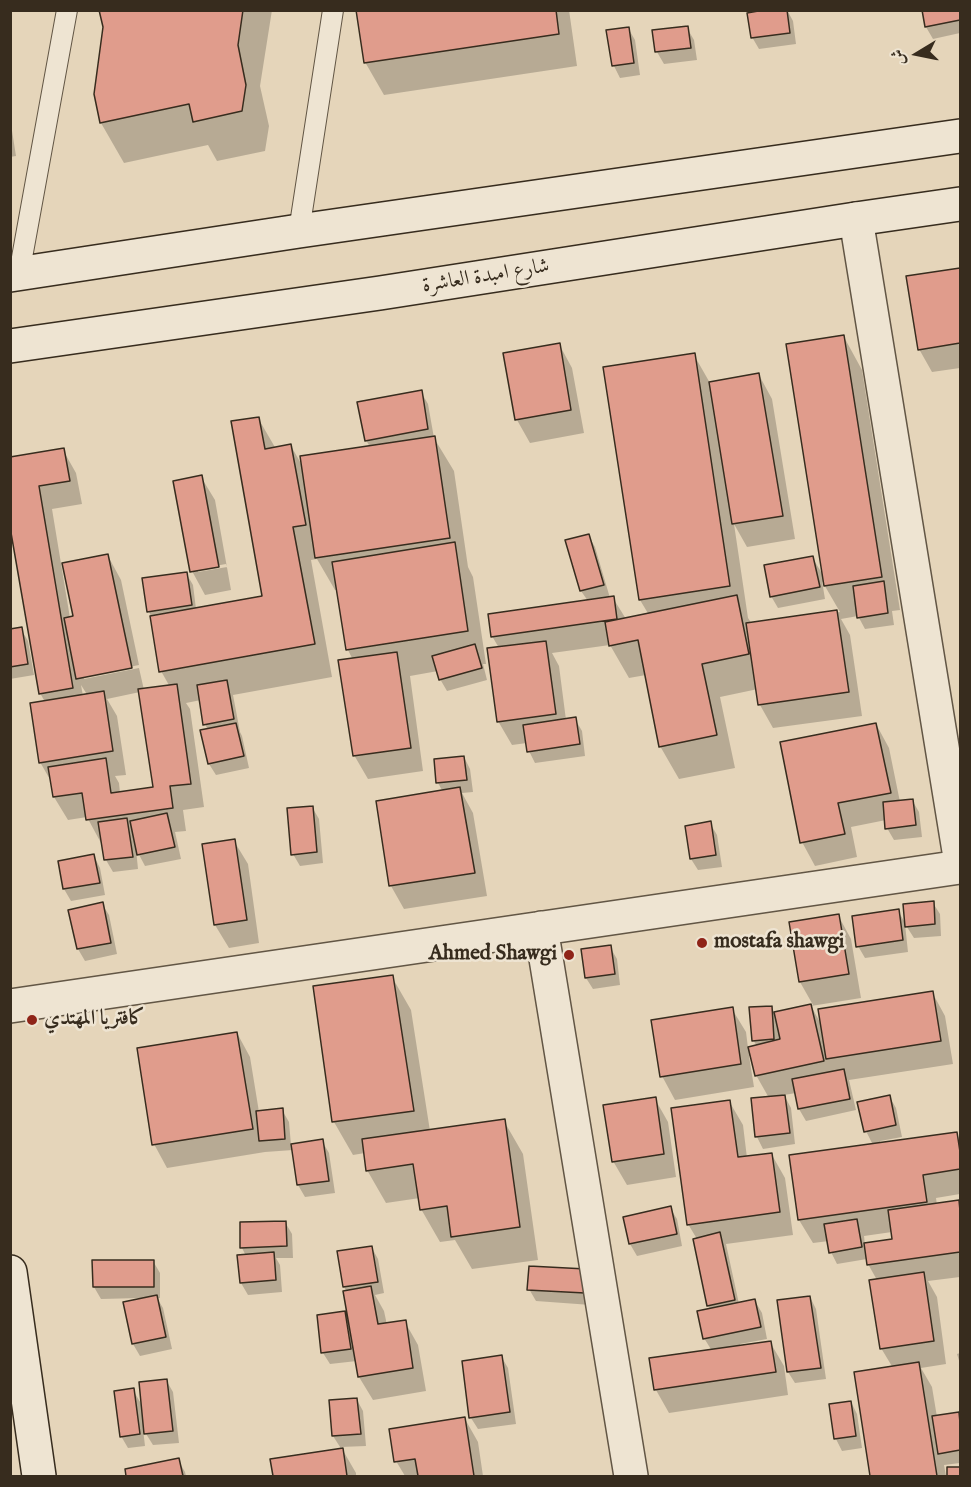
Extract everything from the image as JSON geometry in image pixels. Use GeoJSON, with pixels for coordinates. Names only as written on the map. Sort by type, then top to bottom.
{"type":"FeatureCollection","features":[{"type":"Feature","properties":{"kind":"street"},"geometry":{"type":"LineString","coordinates":[[15,274],[960,136]]}},
{"type":"Feature","properties":{"kind":"street","name":"شارع امبدة العاشرة"},"geometry":{"type":"LineString","coordinates":[[10,346],[380,293],[960,204]]}},
{"type":"Feature","properties":{"kind":"street"},"geometry":{"type":"LineString","coordinates":[[856,219],[960,857]]}},
{"type":"Feature","properties":{"kind":"street"},"geometry":{"type":"LineString","coordinates":[[10,1006],[960,867]]}},
{"type":"Feature","properties":{"kind":"street"},"geometry":{"type":"LineString","coordinates":[[541,928],[630,1476]]}},
{"type":"Feature","properties":{"kind":"street"},"geometry":{"type":"LineString","coordinates":[[10,1272],[39,1476]]}},
{"type":"Feature","properties":{"kind":"lane"},"geometry":{"type":"LineString","coordinates":[[15,274],[67,10]]}},
{"type":"Feature","properties":{"kind":"lane"},"geometry":{"type":"LineString","coordinates":[[299,231],[333,10]]}},
{"type":"Feature","properties":{"kind":"building"},"geometry":{"type":"Polygon","coordinates":[[[99,10],[243,10],[238,45],[246,85],[242,111],[193,122],[189,104],[100,123],[94,94],[103,27],[99,10]]]}},
{"type":"Feature","properties":{"kind":"building"},"geometry":{"type":"Polygon","coordinates":[[[356,10],[556,10],[559,34],[364,63],[356,10]]]}},
{"type":"Feature","properties":{"kind":"building"},"geometry":{"type":"Polygon","coordinates":[[[787,10],[790,33],[751,38],[747,13],[787,10]]]}},
{"type":"Feature","properties":{"kind":"building"},"geometry":{"type":"Polygon","coordinates":[[[922,10],[960,10],[960,20],[925,27],[922,10]]]}},
{"type":"Feature","properties":{"kind":"building"},"geometry":{"type":"Polygon","coordinates":[[[688,26],[691,48],[655,52],[652,30],[688,26]]]}},
{"type":"Feature","properties":{"kind":"building"},"geometry":{"type":"Polygon","coordinates":[[[629,27],[634,63],[612,66],[606,30],[629,27]]]}},
{"type":"Feature","properties":{"kind":"building"},"geometry":{"type":"Polygon","coordinates":[[[960,268],[960,343],[918,350],[906,276],[960,268]]]}},
{"type":"Feature","properties":{"kind":"building"},"geometry":{"type":"Polygon","coordinates":[[[844,335],[882,577],[824,586],[786,344],[844,335]]]}},
{"type":"Feature","properties":{"kind":"building"},"geometry":{"type":"Polygon","coordinates":[[[560,343],[571,410],[515,420],[503,353],[560,343]]]}},
{"type":"Feature","properties":{"kind":"building"},"geometry":{"type":"Polygon","coordinates":[[[695,353],[730,586],[639,600],[603,367],[695,353]]]}},
{"type":"Feature","properties":{"kind":"building"},"geometry":{"type":"Polygon","coordinates":[[[759,373],[783,516],[732,524],[709,382],[759,373]]]}},
{"type":"Feature","properties":{"kind":"building"},"geometry":{"type":"Polygon","coordinates":[[[422,390],[428,429],[365,441],[357,402],[422,390]]]}},
{"type":"Feature","properties":{"kind":"building"},"geometry":{"type":"Polygon","coordinates":[[[259,417],[265,449],[291,444],[306,525],[293,527],[315,644],[159,672],[150,616],[262,596],[231,421],[259,417]]]}},
{"type":"Feature","properties":{"kind":"building"},"geometry":{"type":"Polygon","coordinates":[[[435,436],[450,538],[315,558],[300,456],[435,436]]]}},
{"type":"Feature","properties":{"kind":"building"},"geometry":{"type":"Polygon","coordinates":[[[64,448],[70,481],[39,486],[73,688],[39,694],[10,527],[10,457],[64,448]]]}},
{"type":"Feature","properties":{"kind":"building"},"geometry":{"type":"Polygon","coordinates":[[[202,475],[219,567],[190,572],[173,481],[202,475]]]}},
{"type":"Feature","properties":{"kind":"building"},"geometry":{"type":"Polygon","coordinates":[[[589,534],[604,585],[580,591],[565,540],[589,534]]]}},
{"type":"Feature","properties":{"kind":"building"},"geometry":{"type":"Polygon","coordinates":[[[455,542],[468,631],[346,650],[332,562],[455,542]]]}},
{"type":"Feature","properties":{"kind":"building"},"geometry":{"type":"Polygon","coordinates":[[[108,554],[132,668],[76,679],[64,618],[73,616],[62,563],[108,554]]]}},
{"type":"Feature","properties":{"kind":"building"},"geometry":{"type":"Polygon","coordinates":[[[813,556],[820,587],[770,597],[764,565],[813,556]]]}},
{"type":"Feature","properties":{"kind":"building"},"geometry":{"type":"Polygon","coordinates":[[[187,572],[192,605],[147,612],[142,578],[187,572]]]}},
{"type":"Feature","properties":{"kind":"building"},"geometry":{"type":"Polygon","coordinates":[[[884,581],[888,613],[857,618],[853,586],[884,581]]]}},
{"type":"Feature","properties":{"kind":"building"},"geometry":{"type":"Polygon","coordinates":[[[737,595],[749,654],[702,664],[717,735],[659,747],[638,640],[609,646],[605,622],[737,595]]]}},
{"type":"Feature","properties":{"kind":"building"},"geometry":{"type":"Polygon","coordinates":[[[614,596],[617,619],[491,637],[488,614],[614,596]]]}},
{"type":"Feature","properties":{"kind":"building"},"geometry":{"type":"Polygon","coordinates":[[[837,610],[849,692],[758,705],[746,623],[837,610]]]}},
{"type":"Feature","properties":{"kind":"building"},"geometry":{"type":"Polygon","coordinates":[[[22,627],[28,664],[10,667],[10,629],[22,627]]]}},
{"type":"Feature","properties":{"kind":"building"},"geometry":{"type":"Polygon","coordinates":[[[546,641],[556,714],[497,722],[487,648],[546,641]]]}},
{"type":"Feature","properties":{"kind":"building"},"geometry":{"type":"Polygon","coordinates":[[[475,644],[482,668],[439,680],[432,656],[475,644]]]}},
{"type":"Feature","properties":{"kind":"building"},"geometry":{"type":"Polygon","coordinates":[[[397,652],[411,748],[353,756],[338,660],[397,652]]]}},
{"type":"Feature","properties":{"kind":"building"},"geometry":{"type":"Polygon","coordinates":[[[227,680],[234,719],[203,725],[197,685],[227,680]]]}},
{"type":"Feature","properties":{"kind":"building"},"geometry":{"type":"Polygon","coordinates":[[[177,684],[191,784],[170,786],[173,808],[86,820],[82,793],[53,797],[48,767],[106,758],[111,793],[153,787],[138,689],[177,684]]]}},
{"type":"Feature","properties":{"kind":"building"},"geometry":{"type":"Polygon","coordinates":[[[104,691],[113,751],[39,763],[30,703],[104,691]]]}},
{"type":"Feature","properties":{"kind":"building"},"geometry":{"type":"Polygon","coordinates":[[[576,717],[580,744],[527,752],[523,725],[576,717]]]}},
{"type":"Feature","properties":{"kind":"building"},"geometry":{"type":"Polygon","coordinates":[[[236,723],[244,756],[208,764],[200,730],[236,723]]]}},
{"type":"Feature","properties":{"kind":"building"},"geometry":{"type":"Polygon","coordinates":[[[876,723],[891,793],[838,803],[845,834],[800,843],[780,742],[876,723]]]}},
{"type":"Feature","properties":{"kind":"building"},"geometry":{"type":"Polygon","coordinates":[[[464,756],[467,780],[436,783],[434,759],[464,756]]]}},
{"type":"Feature","properties":{"kind":"building"},"geometry":{"type":"Polygon","coordinates":[[[460,787],[475,873],[389,886],[376,801],[460,787]]]}},
{"type":"Feature","properties":{"kind":"building"},"geometry":{"type":"Polygon","coordinates":[[[913,799],[916,825],[885,829],[883,802],[913,799]]]}},
{"type":"Feature","properties":{"kind":"building"},"geometry":{"type":"Polygon","coordinates":[[[313,806],[317,852],[291,855],[287,808],[313,806]]]}},
{"type":"Feature","properties":{"kind":"building"},"geometry":{"type":"Polygon","coordinates":[[[167,813],[175,847],[137,855],[130,821],[167,813]]]}},
{"type":"Feature","properties":{"kind":"building"},"geometry":{"type":"Polygon","coordinates":[[[127,818],[133,857],[104,860],[98,822],[127,818]]]}},
{"type":"Feature","properties":{"kind":"building"},"geometry":{"type":"Polygon","coordinates":[[[711,821],[716,855],[690,859],[685,826],[711,821]]]}},
{"type":"Feature","properties":{"kind":"building"},"geometry":{"type":"Polygon","coordinates":[[[235,839],[247,920],[214,925],[202,844],[235,839]]]}},
{"type":"Feature","properties":{"kind":"building"},"geometry":{"type":"Polygon","coordinates":[[[94,854],[100,883],[63,889],[58,861],[94,854]]]}},
{"type":"Feature","properties":{"kind":"building"},"geometry":{"type":"Polygon","coordinates":[[[934,901],[935,924],[905,927],[903,904],[934,901]]]}},
{"type":"Feature","properties":{"kind":"building"},"geometry":{"type":"Polygon","coordinates":[[[103,902],[111,943],[77,949],[68,910],[103,902]]]}},
{"type":"Feature","properties":{"kind":"building"},"geometry":{"type":"Polygon","coordinates":[[[899,909],[903,940],[856,947],[852,916],[899,909]]]}},
{"type":"Feature","properties":{"kind":"building"},"geometry":{"type":"Polygon","coordinates":[[[839,914],[849,974],[799,982],[789,922],[839,914]]]}},
{"type":"Feature","properties":{"kind":"building"},"geometry":{"type":"Polygon","coordinates":[[[611,945],[615,974],[585,978],[581,949],[611,945]]]}},
{"type":"Feature","properties":{"kind":"building"},"geometry":{"type":"Polygon","coordinates":[[[393,975],[414,1111],[332,1122],[313,986],[393,975]]]}},
{"type":"Feature","properties":{"kind":"building"},"geometry":{"type":"Polygon","coordinates":[[[933,991],[941,1041],[826,1059],[818,1009],[933,991]]]}},
{"type":"Feature","properties":{"kind":"building"},"geometry":{"type":"Polygon","coordinates":[[[811,1004],[824,1061],[755,1076],[748,1047],[780,1039],[774,1012],[811,1004]]]}},
{"type":"Feature","properties":{"kind":"building"},"geometry":{"type":"Polygon","coordinates":[[[772,1006],[774,1039],[752,1041],[749,1007],[772,1006]]]}},
{"type":"Feature","properties":{"kind":"building"},"geometry":{"type":"Polygon","coordinates":[[[733,1007],[741,1064],[660,1077],[651,1020],[733,1007]]]}},
{"type":"Feature","properties":{"kind":"building"},"geometry":{"type":"Polygon","coordinates":[[[237,1032],[253,1129],[152,1145],[137,1048],[237,1032]]]}},
{"type":"Feature","properties":{"kind":"building"},"geometry":{"type":"Polygon","coordinates":[[[844,1069],[850,1099],[798,1109],[792,1079],[844,1069]]]}},
{"type":"Feature","properties":{"kind":"building"},"geometry":{"type":"Polygon","coordinates":[[[785,1095],[790,1133],[755,1137],[751,1098],[785,1095]]]}},
{"type":"Feature","properties":{"kind":"building"},"geometry":{"type":"Polygon","coordinates":[[[890,1095],[896,1125],[864,1132],[857,1102],[890,1095]]]}},
{"type":"Feature","properties":{"kind":"building"},"geometry":{"type":"Polygon","coordinates":[[[656,1097],[664,1154],[612,1162],[603,1105],[656,1097]]]}},
{"type":"Feature","properties":{"kind":"building"},"geometry":{"type":"Polygon","coordinates":[[[730,1100],[738,1157],[772,1153],[780,1212],[687,1225],[671,1108],[730,1100]]]}},
{"type":"Feature","properties":{"kind":"building"},"geometry":{"type":"Polygon","coordinates":[[[283,1108],[285,1139],[259,1141],[256,1111],[283,1108]]]}},
{"type":"Feature","properties":{"kind":"building"},"geometry":{"type":"Polygon","coordinates":[[[505,1119],[520,1227],[451,1237],[447,1206],[420,1210],[413,1164],[366,1171],[362,1139],[505,1119]]]}},
{"type":"Feature","properties":{"kind":"building"},"geometry":{"type":"Polygon","coordinates":[[[957,1132],[960,1169],[923,1175],[927,1202],[798,1220],[789,1155],[957,1132]]]}},
{"type":"Feature","properties":{"kind":"building"},"geometry":{"type":"Polygon","coordinates":[[[323,1139],[329,1181],[297,1185],[291,1144],[323,1139]]]}},
{"type":"Feature","properties":{"kind":"building"},"geometry":{"type":"Polygon","coordinates":[[[959,1200],[960,1252],[867,1265],[864,1243],[892,1239],[888,1210],[959,1200]]]}},
{"type":"Feature","properties":{"kind":"building"},"geometry":{"type":"Polygon","coordinates":[[[671,1206],[677,1234],[629,1244],[623,1217],[671,1206]]]}},
{"type":"Feature","properties":{"kind":"building"},"geometry":{"type":"Polygon","coordinates":[[[857,1219],[862,1247],[829,1253],[824,1224],[857,1219]]]}},
{"type":"Feature","properties":{"kind":"building"},"geometry":{"type":"Polygon","coordinates":[[[286,1221],[287,1246],[240,1248],[240,1222],[286,1221]]]}},
{"type":"Feature","properties":{"kind":"building"},"geometry":{"type":"Polygon","coordinates":[[[720,1232],[735,1300],[707,1306],[693,1239],[720,1232]]]}},
{"type":"Feature","properties":{"kind":"building"},"geometry":{"type":"Polygon","coordinates":[[[372,1246],[378,1282],[343,1287],[337,1251],[372,1246]]]}},
{"type":"Feature","properties":{"kind":"building"},"geometry":{"type":"Polygon","coordinates":[[[274,1252],[276,1280],[240,1283],[237,1255],[274,1252]]]}},
{"type":"Feature","properties":{"kind":"building"},"geometry":{"type":"Polygon","coordinates":[[[92,1260],[154,1260],[154,1287],[93,1287],[92,1260]]]}},
{"type":"Feature","properties":{"kind":"building"},"geometry":{"type":"Polygon","coordinates":[[[529,1266],[586,1269],[585,1293],[527,1290],[529,1266]]]}},
{"type":"Feature","properties":{"kind":"building"},"geometry":{"type":"Polygon","coordinates":[[[924,1272],[934,1341],[880,1349],[869,1280],[924,1272]]]}},
{"type":"Feature","properties":{"kind":"building"},"geometry":{"type":"Polygon","coordinates":[[[371,1286],[378,1324],[406,1320],[413,1368],[358,1377],[343,1291],[371,1286]]]}},
{"type":"Feature","properties":{"kind":"building"},"geometry":{"type":"Polygon","coordinates":[[[157,1295],[166,1337],[132,1344],[123,1302],[157,1295]]]}},
{"type":"Feature","properties":{"kind":"building"},"geometry":{"type":"Polygon","coordinates":[[[810,1296],[821,1368],[787,1372],[777,1300],[810,1296]]]}},
{"type":"Feature","properties":{"kind":"building"},"geometry":{"type":"Polygon","coordinates":[[[755,1299],[761,1327],[703,1339],[697,1311],[755,1299]]]}},
{"type":"Feature","properties":{"kind":"building"},"geometry":{"type":"Polygon","coordinates":[[[345,1311],[351,1349],[321,1353],[317,1315],[345,1311]]]}},
{"type":"Feature","properties":{"kind":"building"},"geometry":{"type":"Polygon","coordinates":[[[771,1341],[776,1372],[654,1390],[649,1358],[771,1341]]]}},
{"type":"Feature","properties":{"kind":"building"},"geometry":{"type":"Polygon","coordinates":[[[502,1355],[510,1412],[469,1418],[462,1361],[502,1355]]]}},
{"type":"Feature","properties":{"kind":"building"},"geometry":{"type":"Polygon","coordinates":[[[919,1362],[937,1476],[870,1476],[854,1372],[919,1362]]]}},
{"type":"Feature","properties":{"kind":"building"},"geometry":{"type":"Polygon","coordinates":[[[167,1379],[173,1431],[144,1434],[139,1382],[167,1379]]]}},
{"type":"Feature","properties":{"kind":"building"},"geometry":{"type":"Polygon","coordinates":[[[134,1388],[140,1434],[120,1437],[114,1391],[134,1388]]]}},
{"type":"Feature","properties":{"kind":"building"},"geometry":{"type":"Polygon","coordinates":[[[357,1398],[361,1434],[332,1436],[329,1400],[357,1398]]]}},
{"type":"Feature","properties":{"kind":"building"},"geometry":{"type":"Polygon","coordinates":[[[851,1401],[856,1436],[834,1439],[829,1404],[851,1401]]]}},
{"type":"Feature","properties":{"kind":"building"},"geometry":{"type":"Polygon","coordinates":[[[959,1412],[960,1450],[938,1454],[932,1416],[959,1412]]]}},
{"type":"Feature","properties":{"kind":"building"},"geometry":{"type":"Polygon","coordinates":[[[465,1417],[474,1476],[418,1476],[415,1459],[394,1462],[389,1429],[465,1417]]]}},
{"type":"Feature","properties":{"kind":"building"},"geometry":{"type":"Polygon","coordinates":[[[343,1448],[347,1476],[273,1476],[270,1459],[343,1448]]]}},
{"type":"Feature","properties":{"kind":"building"},"geometry":{"type":"Polygon","coordinates":[[[179,1458],[183,1476],[126,1476],[125,1469],[179,1458]]]}},
{"type":"Feature","properties":{"kind":"building"},"geometry":{"type":"Polygon","coordinates":[[[947,1467],[960,1467],[960,1476],[947,1476],[947,1467]]]}},
{"type":"Feature","properties":{"kind":"place","name":"mostafa shawgi"},"geometry":{"type":"Point","coordinates":[702,943]}},
{"type":"Feature","properties":{"kind":"place","name":"Ahmed Shawgi"},"geometry":{"type":"Point","coordinates":[569,955]}},
{"type":"Feature","properties":{"kind":"place","name":"كافتريا المهتدي"},"geometry":{"type":"Point","coordinates":[32,1020]}}]}
